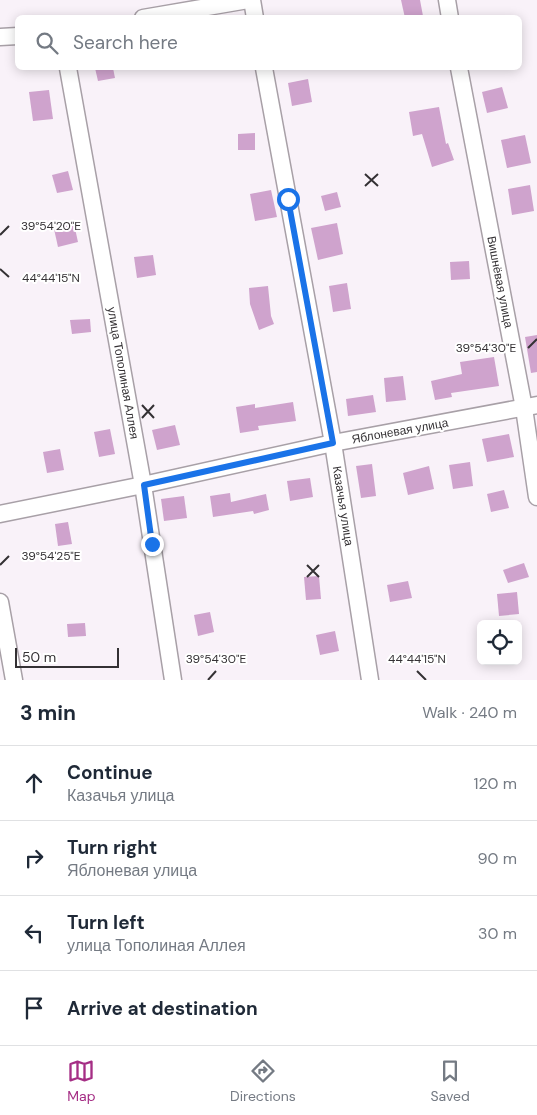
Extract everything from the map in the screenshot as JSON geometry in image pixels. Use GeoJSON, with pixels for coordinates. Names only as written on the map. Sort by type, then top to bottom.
{"type":"FeatureCollection","features":[{"type":"Feature","properties":{"kind":"street"},"geometry":{"type":"LineString","coordinates":[[161,15],[250,0],[254,15]]}},
{"type":"Feature","properties":{"kind":"street"},"geometry":{"type":"LineString","coordinates":[[446,0],[449,15]]}},
{"type":"Feature","properties":{"kind":"street"},"geometry":{"type":"LineString","coordinates":[[0,37],[15,36]]}},
{"type":"Feature","properties":{"kind":"street","name":"улица Тополиная Аллея"},"geometry":{"type":"LineString","coordinates":[[68,70],[144,485],[173,680]]}},
{"type":"Feature","properties":{"kind":"street","name":"Казачья улица"},"geometry":{"type":"LineString","coordinates":[[264,70],[333,443],[370,680]]}},
{"type":"Feature","properties":{"kind":"street","name":"Вишнёвая улица"},"geometry":{"type":"LineString","coordinates":[[459,70],[530,407],[537,497]]}},
{"type":"Feature","properties":{"kind":"street","name":"Яблоневая улица"},"geometry":{"type":"LineString","coordinates":[[0,514],[144,485],[333,443],[530,407]]}},
{"type":"Feature","properties":{"kind":"street"},"geometry":{"type":"LineString","coordinates":[[0,602],[14,680]]}},
{"type":"Feature","properties":{"kind":"building"},"geometry":{"type":"Polygon","coordinates":[[[401,0],[420,0],[423,15],[404,15],[401,0]]]}},
{"type":"Feature","properties":{"kind":"building"},"geometry":{"type":"Polygon","coordinates":[[[95,70],[113,70],[115,78],[98,81],[95,70]]]}},
{"type":"Feature","properties":{"kind":"building"},"geometry":{"type":"Polygon","coordinates":[[[308,79],[312,102],[292,106],[288,83],[308,79]]]}},
{"type":"Feature","properties":{"kind":"building"},"geometry":{"type":"Polygon","coordinates":[[[502,87],[508,108],[487,113],[482,92],[502,87]]]}},
{"type":"Feature","properties":{"kind":"building"},"geometry":{"type":"Polygon","coordinates":[[[49,90],[53,119],[33,121],[29,92],[49,90]]]}},
{"type":"Feature","properties":{"kind":"building"},"geometry":{"type":"Polygon","coordinates":[[[439,107],[446,144],[448,143],[454,160],[432,167],[422,134],[413,136],[409,112],[439,107]]]}},
{"type":"Feature","properties":{"kind":"building"},"geometry":{"type":"Polygon","coordinates":[[[255,133],[255,150],[238,150],[238,134],[255,133]]]}},
{"type":"Feature","properties":{"kind":"building"},"geometry":{"type":"Polygon","coordinates":[[[525,135],[531,163],[507,168],[501,140],[525,135]]]}},
{"type":"Feature","properties":{"kind":"building"},"geometry":{"type":"Polygon","coordinates":[[[68,171],[73,190],[57,193],[52,175],[68,171]]]}},
{"type":"Feature","properties":{"kind":"building"},"geometry":{"type":"Polygon","coordinates":[[[530,185],[534,211],[512,215],[508,189],[530,185]]]}},
{"type":"Feature","properties":{"kind":"building"},"geometry":{"type":"Polygon","coordinates":[[[271,190],[277,217],[255,221],[250,194],[271,190]]]}},
{"type":"Feature","properties":{"kind":"building"},"geometry":{"type":"Polygon","coordinates":[[[337,192],[341,207],[325,211],[321,196],[337,192]]]}},
{"type":"Feature","properties":{"kind":"building"},"geometry":{"type":"Polygon","coordinates":[[[337,223],[343,254],[318,260],[311,228],[337,223]]]}},
{"type":"Feature","properties":{"kind":"building"},"geometry":{"type":"Polygon","coordinates":[[[74,224],[78,242],[58,247],[54,229],[74,224]]]}},
{"type":"Feature","properties":{"kind":"building"},"geometry":{"type":"Polygon","coordinates":[[[153,255],[156,275],[137,278],[134,257],[153,255]]]}},
{"type":"Feature","properties":{"kind":"building"},"geometry":{"type":"Polygon","coordinates":[[[469,261],[470,279],[451,280],[450,262],[469,261]]]}},
{"type":"Feature","properties":{"kind":"building"},"geometry":{"type":"Polygon","coordinates":[[[347,283],[351,309],[333,312],[329,286],[347,283]]]}},
{"type":"Feature","properties":{"kind":"building"},"geometry":{"type":"Polygon","coordinates":[[[268,286],[271,316],[274,324],[259,330],[250,304],[249,288],[268,286]]]}},
{"type":"Feature","properties":{"kind":"building"},"geometry":{"type":"Polygon","coordinates":[[[90,319],[91,332],[72,334],[70,320],[90,319]]]}},
{"type":"Feature","properties":{"kind":"building"},"geometry":{"type":"Polygon","coordinates":[[[537,335],[537,372],[531,373],[525,337],[537,335]]]}},
{"type":"Feature","properties":{"kind":"building"},"geometry":{"type":"Polygon","coordinates":[[[494,357],[499,386],[451,393],[452,397],[435,400],[431,381],[462,374],[460,362],[494,357]]]}},
{"type":"Feature","properties":{"kind":"building"},"geometry":{"type":"Polygon","coordinates":[[[403,376],[406,400],[386,402],[384,378],[403,376]]]}},
{"type":"Feature","properties":{"kind":"building"},"geometry":{"type":"Polygon","coordinates":[[[373,395],[376,412],[348,416],[346,399],[373,395]]]}},
{"type":"Feature","properties":{"kind":"building"},"geometry":{"type":"Polygon","coordinates":[[[293,402],[296,421],[258,426],[259,430],[240,433],[236,407],[255,404],[255,408],[293,402]]]}},
{"type":"Feature","properties":{"kind":"building"},"geometry":{"type":"Polygon","coordinates":[[[175,425],[180,445],[157,450],[152,430],[175,425]]]}},
{"type":"Feature","properties":{"kind":"building"},"geometry":{"type":"Polygon","coordinates":[[[110,429],[115,454],[99,457],[94,432],[110,429]]]}},
{"type":"Feature","properties":{"kind":"building"},"geometry":{"type":"Polygon","coordinates":[[[509,434],[514,457],[487,462],[482,439],[509,434]]]}},
{"type":"Feature","properties":{"kind":"building"},"geometry":{"type":"Polygon","coordinates":[[[60,449],[64,470],[47,473],[43,452],[60,449]]]}},
{"type":"Feature","properties":{"kind":"building"},"geometry":{"type":"Polygon","coordinates":[[[470,462],[473,486],[453,489],[449,465],[470,462]]]}},
{"type":"Feature","properties":{"kind":"building"},"geometry":{"type":"Polygon","coordinates":[[[372,464],[376,496],[361,498],[356,466],[372,464]]]}},
{"type":"Feature","properties":{"kind":"building"},"geometry":{"type":"Polygon","coordinates":[[[429,466],[434,489],[408,495],[403,473],[429,466]]]}},
{"type":"Feature","properties":{"kind":"building"},"geometry":{"type":"Polygon","coordinates":[[[310,478],[313,497],[290,501],[287,481],[310,478]]]}},
{"type":"Feature","properties":{"kind":"building"},"geometry":{"type":"Polygon","coordinates":[[[504,490],[509,508],[491,512],[487,494],[504,490]]]}},
{"type":"Feature","properties":{"kind":"building"},"geometry":{"type":"Polygon","coordinates":[[[230,493],[231,502],[266,494],[269,510],[254,514],[253,511],[213,517],[210,496],[230,493]]]}},
{"type":"Feature","properties":{"kind":"building"},"geometry":{"type":"Polygon","coordinates":[[[184,496],[187,518],[164,521],[161,499],[184,496]]]}},
{"type":"Feature","properties":{"kind":"building"},"geometry":{"type":"Polygon","coordinates":[[[68,522],[72,544],[58,546],[55,524],[68,522]]]}},
{"type":"Feature","properties":{"kind":"building"},"geometry":{"type":"Polygon","coordinates":[[[524,563],[529,577],[508,583],[503,570],[524,563]]]}},
{"type":"Feature","properties":{"kind":"building"},"geometry":{"type":"Polygon","coordinates":[[[319,576],[321,599],[306,600],[304,577],[319,576]]]}},
{"type":"Feature","properties":{"kind":"building"},"geometry":{"type":"Polygon","coordinates":[[[408,581],[412,598],[390,602],[387,585],[408,581]]]}},
{"type":"Feature","properties":{"kind":"building"},"geometry":{"type":"Polygon","coordinates":[[[517,592],[519,614],[499,616],[497,594],[517,592]]]}},
{"type":"Feature","properties":{"kind":"building"},"geometry":{"type":"Polygon","coordinates":[[[210,612],[214,632],[198,636],[194,615],[210,612]]]}},
{"type":"Feature","properties":{"kind":"building"},"geometry":{"type":"Polygon","coordinates":[[[85,623],[86,636],[68,637],[67,624],[85,623]]]}},
{"type":"Feature","properties":{"kind":"building"},"geometry":{"type":"Polygon","coordinates":[[[335,631],[339,651],[320,655],[316,635],[335,631]]]}},
{"type":"Feature","properties":{"kind":"route"},"geometry":{"type":"LineString","coordinates":[[152,544],[144,485],[333,443],[288,199]]}}]}
